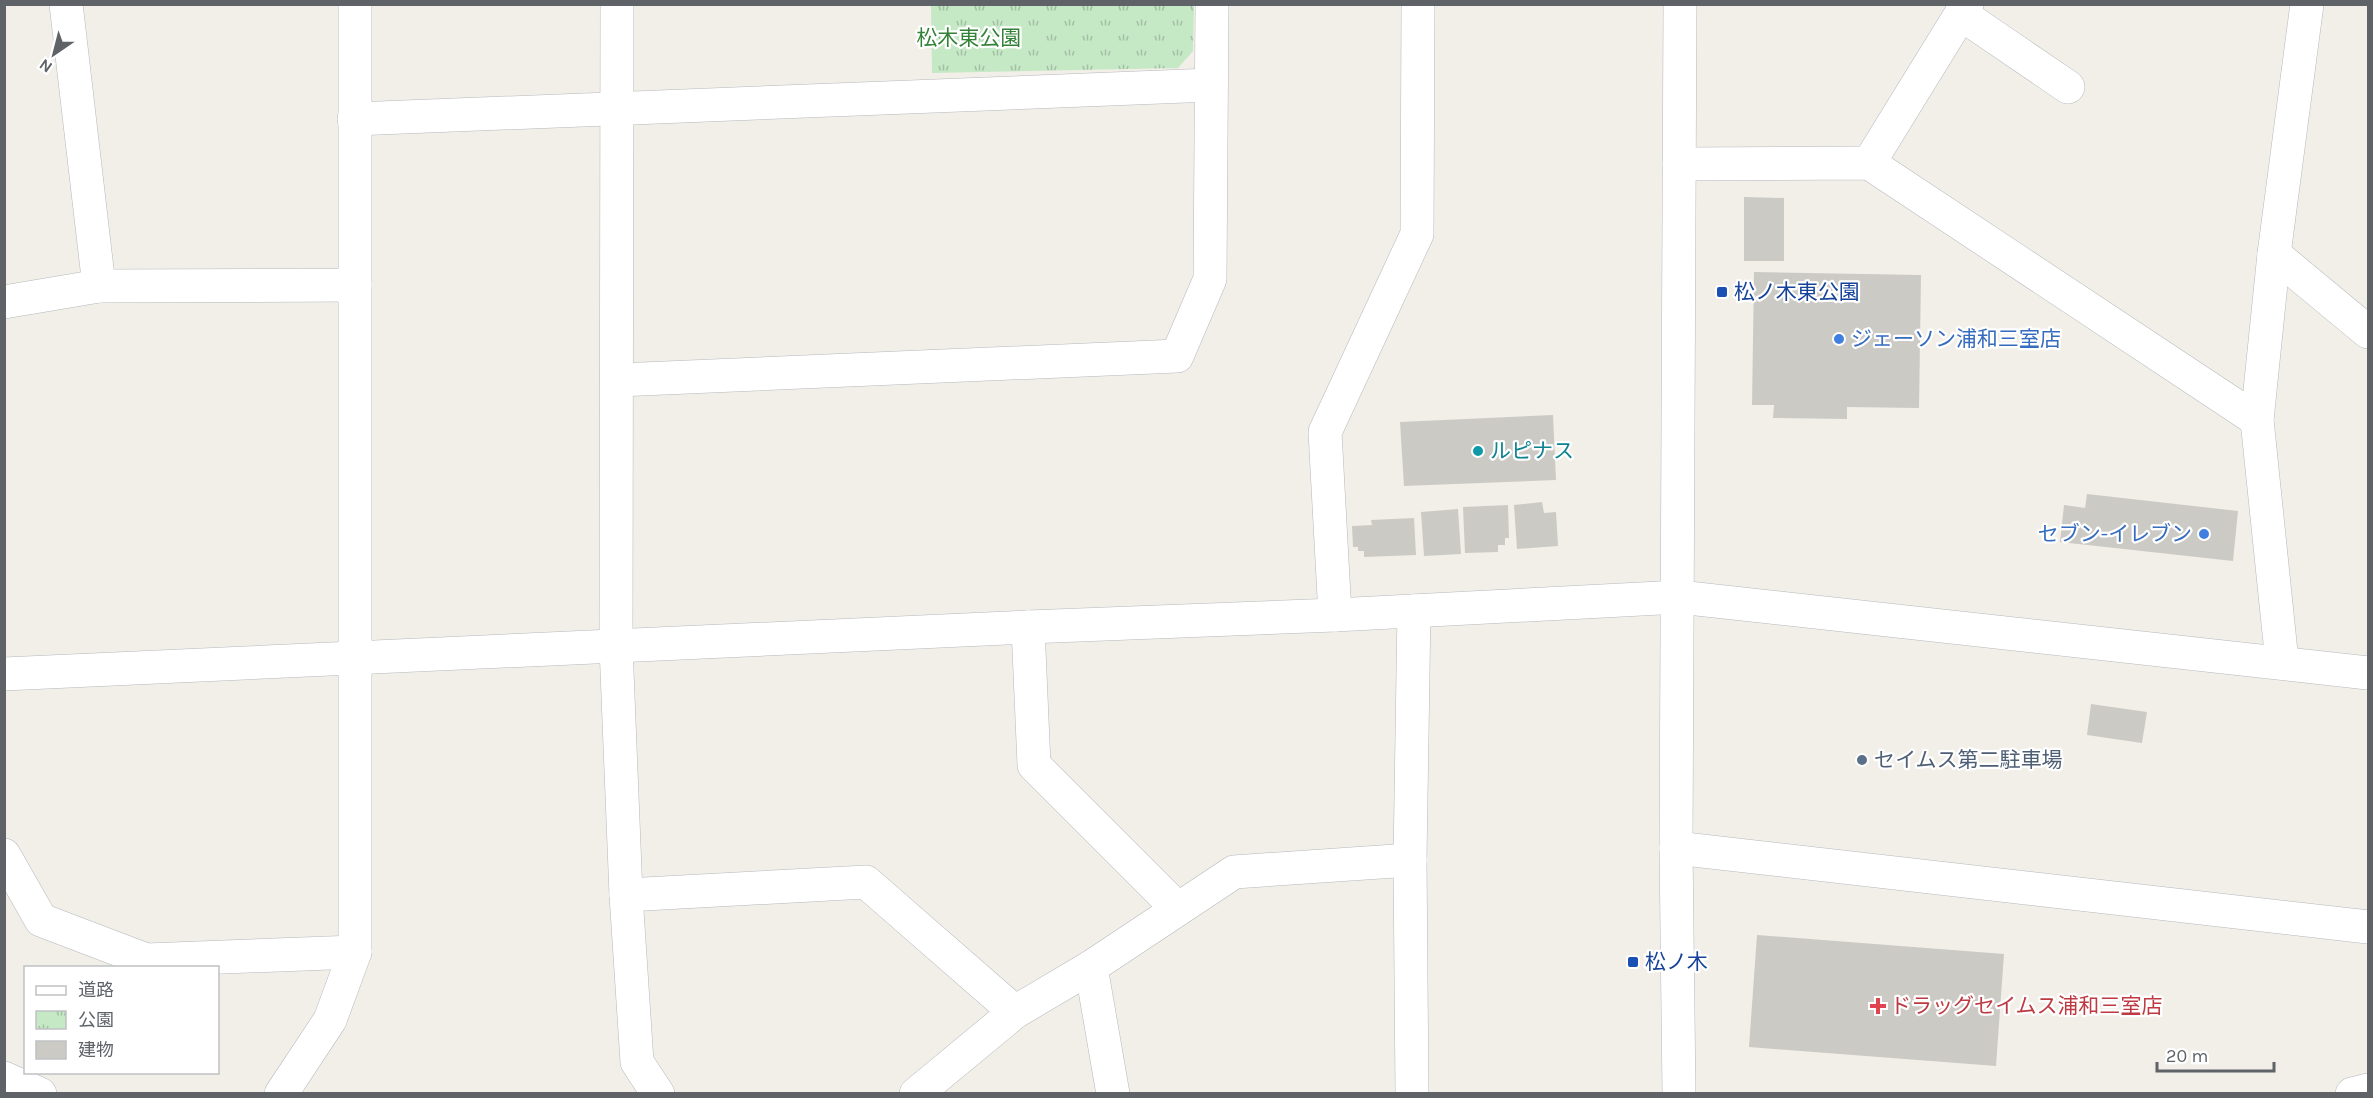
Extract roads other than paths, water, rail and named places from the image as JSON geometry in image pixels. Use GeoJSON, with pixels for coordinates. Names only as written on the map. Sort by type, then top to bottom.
{"type":"FeatureCollection","features":[{"type":"Feature","properties":{"kind":"street"},"geometry":{"type":"LineString","coordinates":[[66,4],[99,286]]}},
{"type":"Feature","properties":{"kind":"street"},"geometry":{"type":"LineString","coordinates":[[281,1094],[330,1020],[355,952],[354,119],[356,4]]}},
{"type":"Feature","properties":{"kind":"street"},"geometry":{"type":"LineString","coordinates":[[617,4],[614,107],[618,380],[616,646],[626,894],[637,1062],[658,1094]]}},
{"type":"Feature","properties":{"kind":"street"},"geometry":{"type":"LineString","coordinates":[[618,380],[1177,356],[1210,279],[1212,4]]}},
{"type":"Feature","properties":{"kind":"street"},"geometry":{"type":"LineString","coordinates":[[1335,615],[1325,432],[1417,234],[1418,4]]}},
{"type":"Feature","properties":{"kind":"street"},"geometry":{"type":"LineString","coordinates":[[1679,1094],[1676,848],[1679,597],[1680,4]]}},
{"type":"Feature","properties":{"kind":"street"},"geometry":{"type":"LineString","coordinates":[[2282,662],[2257,420],[2274,254],[2307,4]]}},
{"type":"Feature","properties":{"kind":"street"},"geometry":{"type":"LineString","coordinates":[[1869,163],[1964,9],[2068,87]]}},
{"type":"Feature","properties":{"kind":"street"},"geometry":{"type":"LineString","coordinates":[[354,119],[1211,85]]}},
{"type":"Feature","properties":{"kind":"street"},"geometry":{"type":"LineString","coordinates":[[1679,164],[1869,163],[2257,420]]}},
{"type":"Feature","properties":{"kind":"street"},"geometry":{"type":"LineString","coordinates":[[2274,254],[2368,332]]}},
{"type":"Feature","properties":{"kind":"street"},"geometry":{"type":"LineString","coordinates":[[4,302],[99,286],[355,285]]}},
{"type":"Feature","properties":{"kind":"street"},"geometry":{"type":"LineString","coordinates":[[4,674],[1335,615],[1679,597],[2368,673]]}},
{"type":"Feature","properties":{"kind":"street"},"geometry":{"type":"LineString","coordinates":[[1412,1094],[1410,860],[1414,611]]}},
{"type":"Feature","properties":{"kind":"street"},"geometry":{"type":"LineString","coordinates":[[1028,627],[1034,765],[1177,908]]}},
{"type":"Feature","properties":{"kind":"street"},"geometry":{"type":"LineString","coordinates":[[1676,848],[2368,927]]}},
{"type":"Feature","properties":{"kind":"street"},"geometry":{"type":"LineString","coordinates":[[4,855],[41,920],[146,960],[355,952]]}},
{"type":"Feature","properties":{"kind":"street"},"geometry":{"type":"LineString","coordinates":[[916,1094],[1015,1012],[1091,967],[1234,872],[1410,860]]}},
{"type":"Feature","properties":{"kind":"street"},"geometry":{"type":"LineString","coordinates":[[626,894],[866,882],[1015,1012]]}},
{"type":"Feature","properties":{"kind":"street"},"geometry":{"type":"LineString","coordinates":[[1091,967],[1113,1094]]}},
{"type":"Feature","properties":{"kind":"street"},"geometry":{"type":"LineString","coordinates":[[4,1078],[40,1094]]}},
{"type":"Feature","properties":{"kind":"street"},"geometry":{"type":"LineString","coordinates":[[2352,1094],[2368,1090]]}},
{"type":"Feature","properties":{"kind":"place","name":"松ノ木東公園"},"geometry":{"type":"Point","coordinates":[1722,292]}},
{"type":"Feature","properties":{"kind":"place","name":"ジェーソン浦和三室店"},"geometry":{"type":"Point","coordinates":[1839,339]}},
{"type":"Feature","properties":{"kind":"place","name":"ルピナス"},"geometry":{"type":"Point","coordinates":[1478,451]}},
{"type":"Feature","properties":{"kind":"place","name":"セブン-イレブン"},"geometry":{"type":"Point","coordinates":[2204,534]}},
{"type":"Feature","properties":{"kind":"place","name":"セイムス第二駐車場"},"geometry":{"type":"Point","coordinates":[1862,760]}},
{"type":"Feature","properties":{"kind":"place","name":"松ノ木"},"geometry":{"type":"Point","coordinates":[1633,962]}},
{"type":"Feature","properties":{"kind":"place","name":"ドラッグセイムス浦和三室店"},"geometry":{"type":"Point","coordinates":[1878,1006]}},
{"type":"Feature","properties":{"kind":"park label","name":"松木東公園"},"geometry":{"type":"Point","coordinates":[969,38]}}]}
